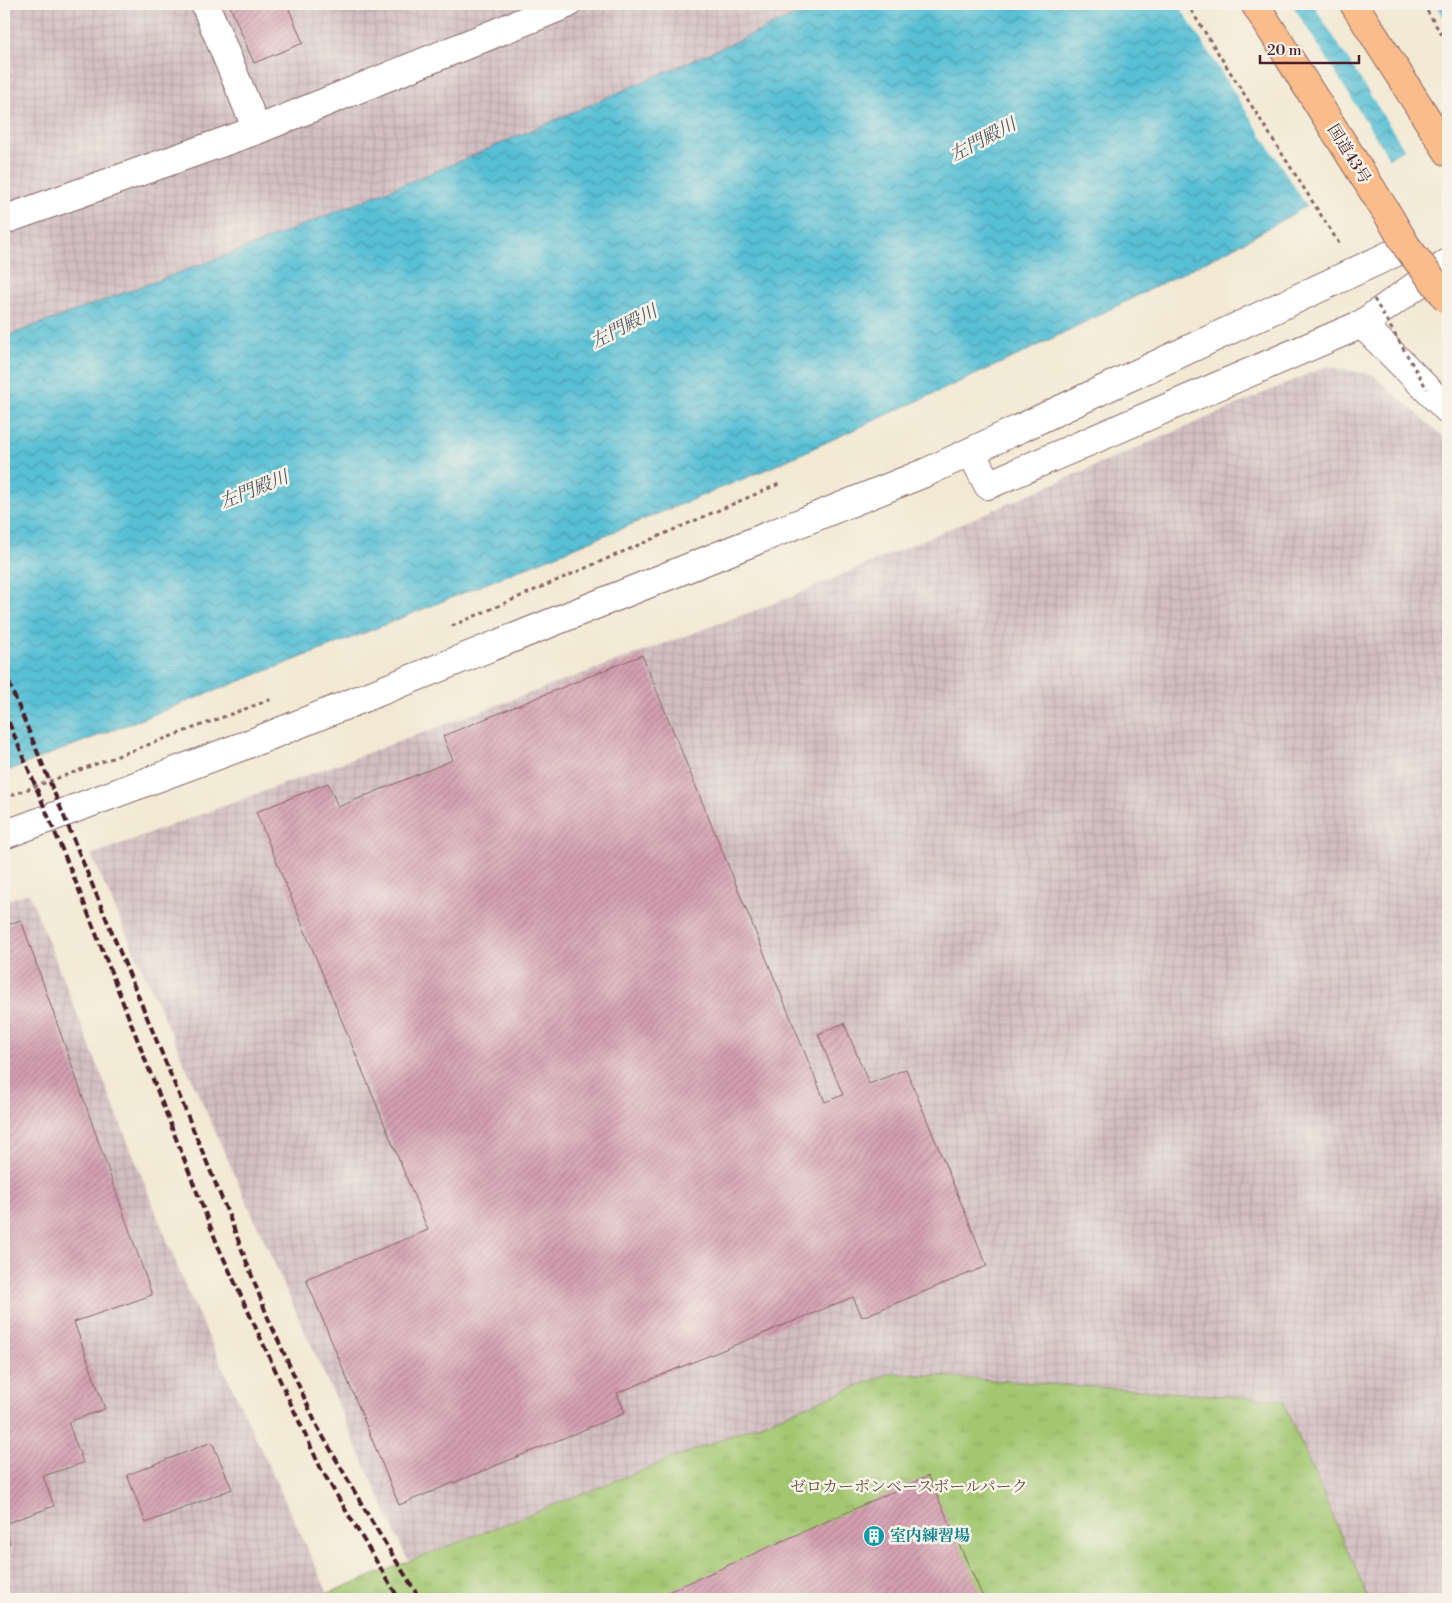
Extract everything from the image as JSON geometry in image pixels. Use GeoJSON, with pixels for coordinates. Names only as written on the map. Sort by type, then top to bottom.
{"type":"FeatureCollection","features":[{"type":"Feature","properties":{"kind":"highway"},"geometry":{"type":"LineString","coordinates":[[1236,4],[1346,148]]}},
{"type":"Feature","properties":{"kind":"highway","name":"国道43号"},"geometry":{"type":"LineString","coordinates":[[1255,4],[1407,247],[1448,300]]}},
{"type":"Feature","properties":{"kind":"highway"},"geometry":{"type":"LineString","coordinates":[[1354,4],[1448,152]]}},
{"type":"Feature","properties":{"kind":"street"},"geometry":{"type":"LineString","coordinates":[[205,4],[256,130]]}},
{"type":"Feature","properties":{"kind":"street"},"geometry":{"type":"LineString","coordinates":[[4,220],[256,130],[567,4]]}},
{"type":"Feature","properties":{"kind":"street"},"geometry":{"type":"LineString","coordinates":[[4,835],[259,740],[908,479],[971,452],[1407,247]]}},
{"type":"Feature","properties":{"kind":"street"},"geometry":{"type":"LineString","coordinates":[[971,452],[988,485],[1362,324],[1448,263]]}},
{"type":"Feature","properties":{"kind":"street"},"geometry":{"type":"LineString","coordinates":[[1362,324],[1448,410]]}},
{"type":"Feature","properties":{"kind":"path"},"geometry":{"type":"LineString","coordinates":[[1187,4],[1341,248]]}},
{"type":"Feature","properties":{"kind":"path"},"geometry":{"type":"LineString","coordinates":[[1423,4],[1448,45]]}},
{"type":"Feature","properties":{"kind":"path"},"geometry":{"type":"LineString","coordinates":[[1374,299],[1427,389]]}},
{"type":"Feature","properties":{"kind":"path"},"geometry":{"type":"LineString","coordinates":[[451,627],[779,484]]}},
{"type":"Feature","properties":{"kind":"path"},"geometry":{"type":"LineString","coordinates":[[4,798],[278,696]]}},
{"type":"Feature","properties":{"kind":"shaded area"},"geometry":{"type":"Polygon","coordinates":[[[4,4],[817,4],[772,26],[458,162],[254,245],[4,337],[4,4]]]}},
{"type":"Feature","properties":{"kind":"shaded area"},"geometry":{"type":"Polygon","coordinates":[[[1327,366],[1373,375],[1448,441],[1448,1599],[1369,1599],[1282,1400],[891,1373],[408,1561],[91,855],[791,597],[1327,366]]]}},
{"type":"Feature","properties":{"kind":"shaded area"},"geometry":{"type":"Polygon","coordinates":[[[29,893],[186,1288],[328,1593],[322,1599],[4,1599],[4,901],[29,893]]]}},
{"type":"Feature","properties":{"kind":"green space","name":"ゼロカーボンベースボールパーク"},"geometry":{"type":"Polygon","coordinates":[[[891,1373],[1282,1400],[1369,1599],[322,1599],[328,1593],[891,1373]]]}},
{"type":"Feature","properties":{"kind":"water","name":"左門殿川"},"geometry":{"type":"Polygon","coordinates":[[[817,4],[1448,4],[1448,118],[1396,154],[1246,241],[1021,354],[765,470],[357,636],[4,772],[4,337],[254,245],[458,162],[772,26],[817,4]]]}},
{"type":"Feature","properties":{"kind":"pier"},"geometry":{"type":"Polygon","coordinates":[[[1178,4],[1292,4],[1390,160],[1308,208],[1178,4]]]}},
{"type":"Feature","properties":{"kind":"pier"},"geometry":{"type":"Polygon","coordinates":[[[1313,4],[1436,4],[1448,24],[1448,121],[1405,150],[1313,4]]]}},
{"type":"Feature","properties":{"kind":"building"},"geometry":{"type":"Polygon","coordinates":[[[229,4],[287,4],[303,43],[254,63],[229,4]]]}},
{"type":"Feature","properties":{"kind":"building"},"geometry":{"type":"Polygon","coordinates":[[[642,655],[825,1102],[843,1095],[818,1034],[844,1023],[869,1084],[906,1069],[987,1266],[862,1317],[853,1297],[617,1393],[625,1413],[399,1505],[306,1279],[428,1230],[256,812],[328,783],[338,807],[453,760],[443,736],[642,655]]]}},
{"type":"Feature","properties":{"kind":"building"},"geometry":{"type":"Polygon","coordinates":[[[21,920],[152,1295],[74,1322],[105,1409],[68,1422],[83,1463],[43,1476],[54,1506],[4,1524],[4,926],[21,920]]]}},
{"type":"Feature","properties":{"kind":"building"},"geometry":{"type":"Polygon","coordinates":[[[212,1442],[232,1489],[146,1523],[127,1475],[212,1442]]]}},
{"type":"Feature","properties":{"kind":"building","name":"室内練習場"},"geometry":{"type":"Polygon","coordinates":[[[928,1476],[984,1599],[658,1599],[657,1597],[928,1476]]]}},
{"type":"Feature","properties":{"kind":"building"},"geometry":{"type":"Polygon","coordinates":[[[4,1527],[10,1543],[4,1545],[4,1527]]]}},
{"type":"Feature","properties":{"kind":"railway"},"geometry":{"type":"LineString","coordinates":[[4,671],[229,1216],[268,1318],[317,1426],[372,1522],[420,1599]]}},
{"type":"Feature","properties":{"kind":"railway"},"geometry":{"type":"LineString","coordinates":[[4,711],[77,885],[218,1246],[321,1469],[399,1599]]}},
{"type":"Feature","properties":{"kind":"place","name":"室内練習場"},"geometry":{"type":"Point","coordinates":[874,1536]}}]}
